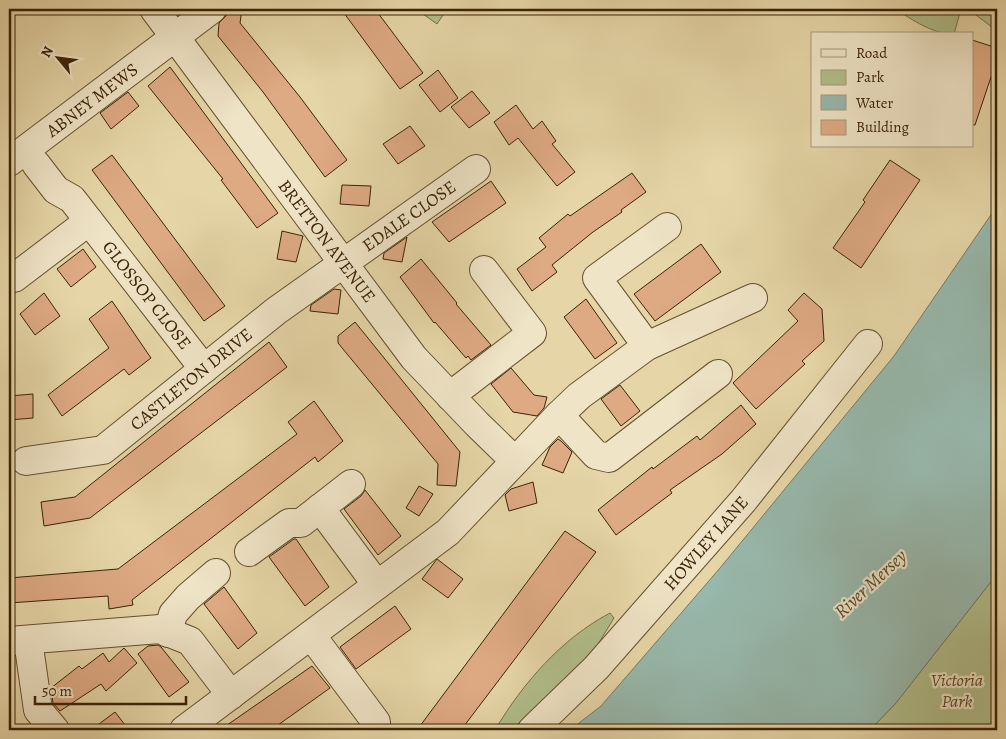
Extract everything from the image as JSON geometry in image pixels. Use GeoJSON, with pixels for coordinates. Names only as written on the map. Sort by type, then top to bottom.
{"type":"FeatureCollection","features":[{"type":"Feature","properties":{"kind":"street","name":"BRETTON AVENUE"},"geometry":{"type":"LineString","coordinates":[[154,9],[414,358],[515,461]]}},
{"type":"Feature","properties":{"kind":"street","name":"ABNEY MEWS"},"geometry":{"type":"LineString","coordinates":[[9,162],[212,9]]}},
{"type":"Feature","properties":{"kind":"street","name":"GLOSSOP CLOSE"},"geometry":{"type":"LineString","coordinates":[[36,164],[56,190],[72,199],[204,369]]}},
{"type":"Feature","properties":{"kind":"street","name":"EDALE CLOSE"},"geometry":{"type":"LineString","coordinates":[[343,263],[476,169]]}},
{"type":"Feature","properties":{"kind":"street"},"geometry":{"type":"LineString","coordinates":[[14,278],[89,221]]}},
{"type":"Feature","properties":{"kind":"street"},"geometry":{"type":"LineString","coordinates":[[647,346],[597,278],[667,227]]}},
{"type":"Feature","properties":{"kind":"street","name":"CASTLETON DRIVE"},"geometry":{"type":"LineString","coordinates":[[26,461],[103,450],[276,311],[343,263]]}},
{"type":"Feature","properties":{"kind":"street"},"geometry":{"type":"LineString","coordinates":[[450,396],[532,333],[484,270]]}},
{"type":"Feature","properties":{"kind":"street"},"geometry":{"type":"LineString","coordinates":[[184,730],[448,532],[559,414],[579,396],[647,346],[753,298]]}},
{"type":"Feature","properties":{"kind":"street","name":"HOWLEY LANE"},"geometry":{"type":"LineString","coordinates":[[532,730],[596,668],[744,501],[868,344]]}},
{"type":"Feature","properties":{"kind":"street"},"geometry":{"type":"LineString","coordinates":[[559,414],[596,455],[609,458],[718,374]]}},
{"type":"Feature","properties":{"kind":"street"},"geometry":{"type":"LineString","coordinates":[[249,552],[290,523],[311,515],[351,484]]}},
{"type":"Feature","properties":{"kind":"street"},"geometry":{"type":"LineString","coordinates":[[311,515],[377,585]]}},
{"type":"Feature","properties":{"kind":"street"},"geometry":{"type":"LineString","coordinates":[[168,632],[174,614],[188,597],[216,574]]}},
{"type":"Feature","properties":{"kind":"street"},"geometry":{"type":"LineString","coordinates":[[55,730],[38,710],[18,641],[160,630],[168,632],[190,641],[231,695]]}},
{"type":"Feature","properties":{"kind":"street"},"geometry":{"type":"LineString","coordinates":[[311,635],[376,722]]}},
{"type":"Feature","properties":{"kind":"green space"},"geometry":{"type":"Polygon","coordinates":[[[416,9],[447,9],[437,24],[416,9]]]}},
{"type":"Feature","properties":{"kind":"green space"},"geometry":{"type":"Polygon","coordinates":[[[896,9],[961,9],[955,32],[938,32],[916,22],[896,9]]]}},
{"type":"Feature","properties":{"kind":"green space"},"geometry":{"type":"Polygon","coordinates":[[[968,9],[997,9],[997,31],[968,9]]]}},
{"type":"Feature","properties":{"kind":"green space","name":"Victoria Park"},"geometry":{"type":"Polygon","coordinates":[[[997,574],[997,730],[870,730],[896,703],[997,574]]]}},
{"type":"Feature","properties":{"kind":"green space"},"geometry":{"type":"Polygon","coordinates":[[[610,613],[614,618],[595,649],[543,707],[509,730],[495,730],[531,679],[559,649],[610,613]]]}},
{"type":"Feature","properties":{"kind":"water","name":"River Mersey"},"geometry":{"type":"Polygon","coordinates":[[[997,206],[997,574],[896,703],[870,730],[570,730],[601,706],[720,568],[894,356],[997,206]]]}},
{"type":"Feature","properties":{"kind":"building"},"geometry":{"type":"Polygon","coordinates":[[[227,9],[242,9],[240,23],[300,97],[347,160],[325,177],[263,92],[218,36],[219,23],[226,16],[227,9]]]}},
{"type":"Feature","properties":{"kind":"building"},"geometry":{"type":"Polygon","coordinates":[[[341,9],[375,9],[423,73],[400,89],[341,9]]]}},
{"type":"Feature","properties":{"kind":"building"},"geometry":{"type":"Polygon","coordinates":[[[974,41],[997,48],[997,59],[975,125],[974,41]]]}},
{"type":"Feature","properties":{"kind":"building"},"geometry":{"type":"Polygon","coordinates":[[[170,67],[278,213],[257,228],[221,180],[223,179],[148,86],[170,67]]]}},
{"type":"Feature","properties":{"kind":"building"},"geometry":{"type":"Polygon","coordinates":[[[438,70],[458,98],[440,112],[419,85],[438,70]]]}},
{"type":"Feature","properties":{"kind":"building"},"geometry":{"type":"Polygon","coordinates":[[[472,91],[490,113],[469,128],[451,107],[472,91]]]}},
{"type":"Feature","properties":{"kind":"building"},"geometry":{"type":"Polygon","coordinates":[[[128,92],[139,106],[111,129],[100,113],[128,92]]]}},
{"type":"Feature","properties":{"kind":"building"},"geometry":{"type":"Polygon","coordinates":[[[516,105],[533,129],[542,121],[556,141],[552,144],[575,172],[557,186],[518,138],[509,145],[494,122],[516,105]]]}},
{"type":"Feature","properties":{"kind":"building"},"geometry":{"type":"Polygon","coordinates":[[[410,126],[425,146],[398,164],[383,144],[410,126]]]}},
{"type":"Feature","properties":{"kind":"building"},"geometry":{"type":"Polygon","coordinates":[[[112,155],[225,306],[204,321],[92,170],[112,155]]]}},
{"type":"Feature","properties":{"kind":"building"},"geometry":{"type":"Polygon","coordinates":[[[890,160],[920,180],[861,268],[833,248],[865,202],[863,200],[890,160]]]}},
{"type":"Feature","properties":{"kind":"building"},"geometry":{"type":"Polygon","coordinates":[[[632,173],[646,192],[552,265],[557,272],[532,291],[517,269],[546,247],[539,238],[568,214],[570,216],[632,173]]]}},
{"type":"Feature","properties":{"kind":"building"},"geometry":{"type":"Polygon","coordinates":[[[491,181],[506,203],[449,242],[432,222],[491,181]]]}},
{"type":"Feature","properties":{"kind":"building"},"geometry":{"type":"Polygon","coordinates":[[[342,185],[371,186],[369,206],[340,204],[342,185]]]}},
{"type":"Feature","properties":{"kind":"building"},"geometry":{"type":"Polygon","coordinates":[[[282,231],[303,236],[296,262],[277,259],[282,231]]]}},
{"type":"Feature","properties":{"kind":"building"},"geometry":{"type":"Polygon","coordinates":[[[407,237],[402,262],[383,259],[384,253],[407,237]]]}},
{"type":"Feature","properties":{"kind":"building"},"geometry":{"type":"Polygon","coordinates":[[[701,244],[721,272],[655,321],[634,294],[701,244]]]}},
{"type":"Feature","properties":{"kind":"building"},"geometry":{"type":"Polygon","coordinates":[[[83,249],[96,267],[71,287],[57,269],[83,249]]]}},
{"type":"Feature","properties":{"kind":"building"},"geometry":{"type":"Polygon","coordinates":[[[421,259],[491,345],[471,360],[468,356],[466,358],[434,323],[400,277],[421,259]]]}},
{"type":"Feature","properties":{"kind":"building"},"geometry":{"type":"Polygon","coordinates":[[[334,289],[341,290],[338,314],[310,311],[311,305],[334,289]]]}},
{"type":"Feature","properties":{"kind":"building"},"geometry":{"type":"Polygon","coordinates":[[[44,293],[60,316],[35,335],[20,314],[44,293]]]}},
{"type":"Feature","properties":{"kind":"building"},"geometry":{"type":"Polygon","coordinates":[[[804,293],[822,309],[824,341],[802,361],[805,364],[756,409],[733,383],[798,321],[788,310],[804,293]]]}},
{"type":"Feature","properties":{"kind":"building"},"geometry":{"type":"Polygon","coordinates":[[[586,299],[617,343],[595,359],[564,317],[586,299]]]}},
{"type":"Feature","properties":{"kind":"building"},"geometry":{"type":"Polygon","coordinates":[[[112,301],[151,358],[129,375],[124,369],[62,416],[48,395],[109,348],[89,319],[112,301]]]}},
{"type":"Feature","properties":{"kind":"building"},"geometry":{"type":"Polygon","coordinates":[[[355,322],[460,452],[456,486],[437,485],[438,464],[338,343],[338,336],[355,322]]]}},
{"type":"Feature","properties":{"kind":"building"},"geometry":{"type":"Polygon","coordinates":[[[269,342],[287,367],[90,518],[44,526],[41,502],[75,497],[269,342]]]}},
{"type":"Feature","properties":{"kind":"building"},"geometry":{"type":"Polygon","coordinates":[[[511,368],[534,395],[547,397],[544,408],[537,416],[513,412],[491,384],[511,368]]]}},
{"type":"Feature","properties":{"kind":"building"},"geometry":{"type":"Polygon","coordinates":[[[620,385],[640,411],[621,426],[601,399],[620,385]]]}},
{"type":"Feature","properties":{"kind":"building"},"geometry":{"type":"Polygon","coordinates":[[[33,394],[33,418],[9,420],[9,396],[33,394]]]}},
{"type":"Feature","properties":{"kind":"building"},"geometry":{"type":"Polygon","coordinates":[[[314,401],[343,441],[318,462],[315,457],[132,600],[133,605],[109,609],[108,596],[9,603],[9,578],[118,569],[297,434],[288,422],[314,401]]]}},
{"type":"Feature","properties":{"kind":"building"},"geometry":{"type":"Polygon","coordinates":[[[741,405],[756,424],[722,454],[670,490],[672,493],[616,535],[598,510],[652,467],[653,469],[697,436],[700,440],[741,405]]]}},
{"type":"Feature","properties":{"kind":"building"},"geometry":{"type":"Polygon","coordinates":[[[558,439],[572,452],[563,473],[542,465],[550,447],[558,439]]]}},
{"type":"Feature","properties":{"kind":"building"},"geometry":{"type":"Polygon","coordinates":[[[533,482],[537,503],[509,511],[505,495],[511,489],[533,482]]]}},
{"type":"Feature","properties":{"kind":"building"},"geometry":{"type":"Polygon","coordinates":[[[419,486],[433,494],[419,516],[406,508],[419,486]]]}},
{"type":"Feature","properties":{"kind":"building"},"geometry":{"type":"Polygon","coordinates":[[[365,490],[401,536],[378,555],[344,509],[361,496],[365,490]]]}},
{"type":"Feature","properties":{"kind":"building"},"geometry":{"type":"Polygon","coordinates":[[[565,531],[596,552],[461,730],[417,730],[565,531]]]}},
{"type":"Feature","properties":{"kind":"building"},"geometry":{"type":"Polygon","coordinates":[[[296,539],[329,587],[305,606],[269,557],[296,539]]]}},
{"type":"Feature","properties":{"kind":"building"},"geometry":{"type":"Polygon","coordinates":[[[437,559],[463,579],[448,598],[422,579],[437,559]]]}},
{"type":"Feature","properties":{"kind":"building"},"geometry":{"type":"Polygon","coordinates":[[[224,587],[257,633],[238,649],[204,604],[224,587]]]}},
{"type":"Feature","properties":{"kind":"building"},"geometry":{"type":"Polygon","coordinates":[[[395,606],[411,629],[356,669],[340,647],[395,606]]]}},
{"type":"Feature","properties":{"kind":"building"},"geometry":{"type":"Polygon","coordinates":[[[158,645],[189,682],[169,697],[138,654],[148,646],[158,645]]]}},
{"type":"Feature","properties":{"kind":"building"},"geometry":{"type":"Polygon","coordinates":[[[124,648],[137,663],[106,691],[101,684],[60,711],[53,703],[51,688],[79,666],[82,669],[103,653],[109,662],[124,648]]]}},
{"type":"Feature","properties":{"kind":"building"},"geometry":{"type":"Polygon","coordinates":[[[312,666],[330,688],[271,730],[220,730],[312,666]]]}},
{"type":"Feature","properties":{"kind":"building"},"geometry":{"type":"Polygon","coordinates":[[[115,712],[129,730],[91,730],[115,712]]]}}]}
